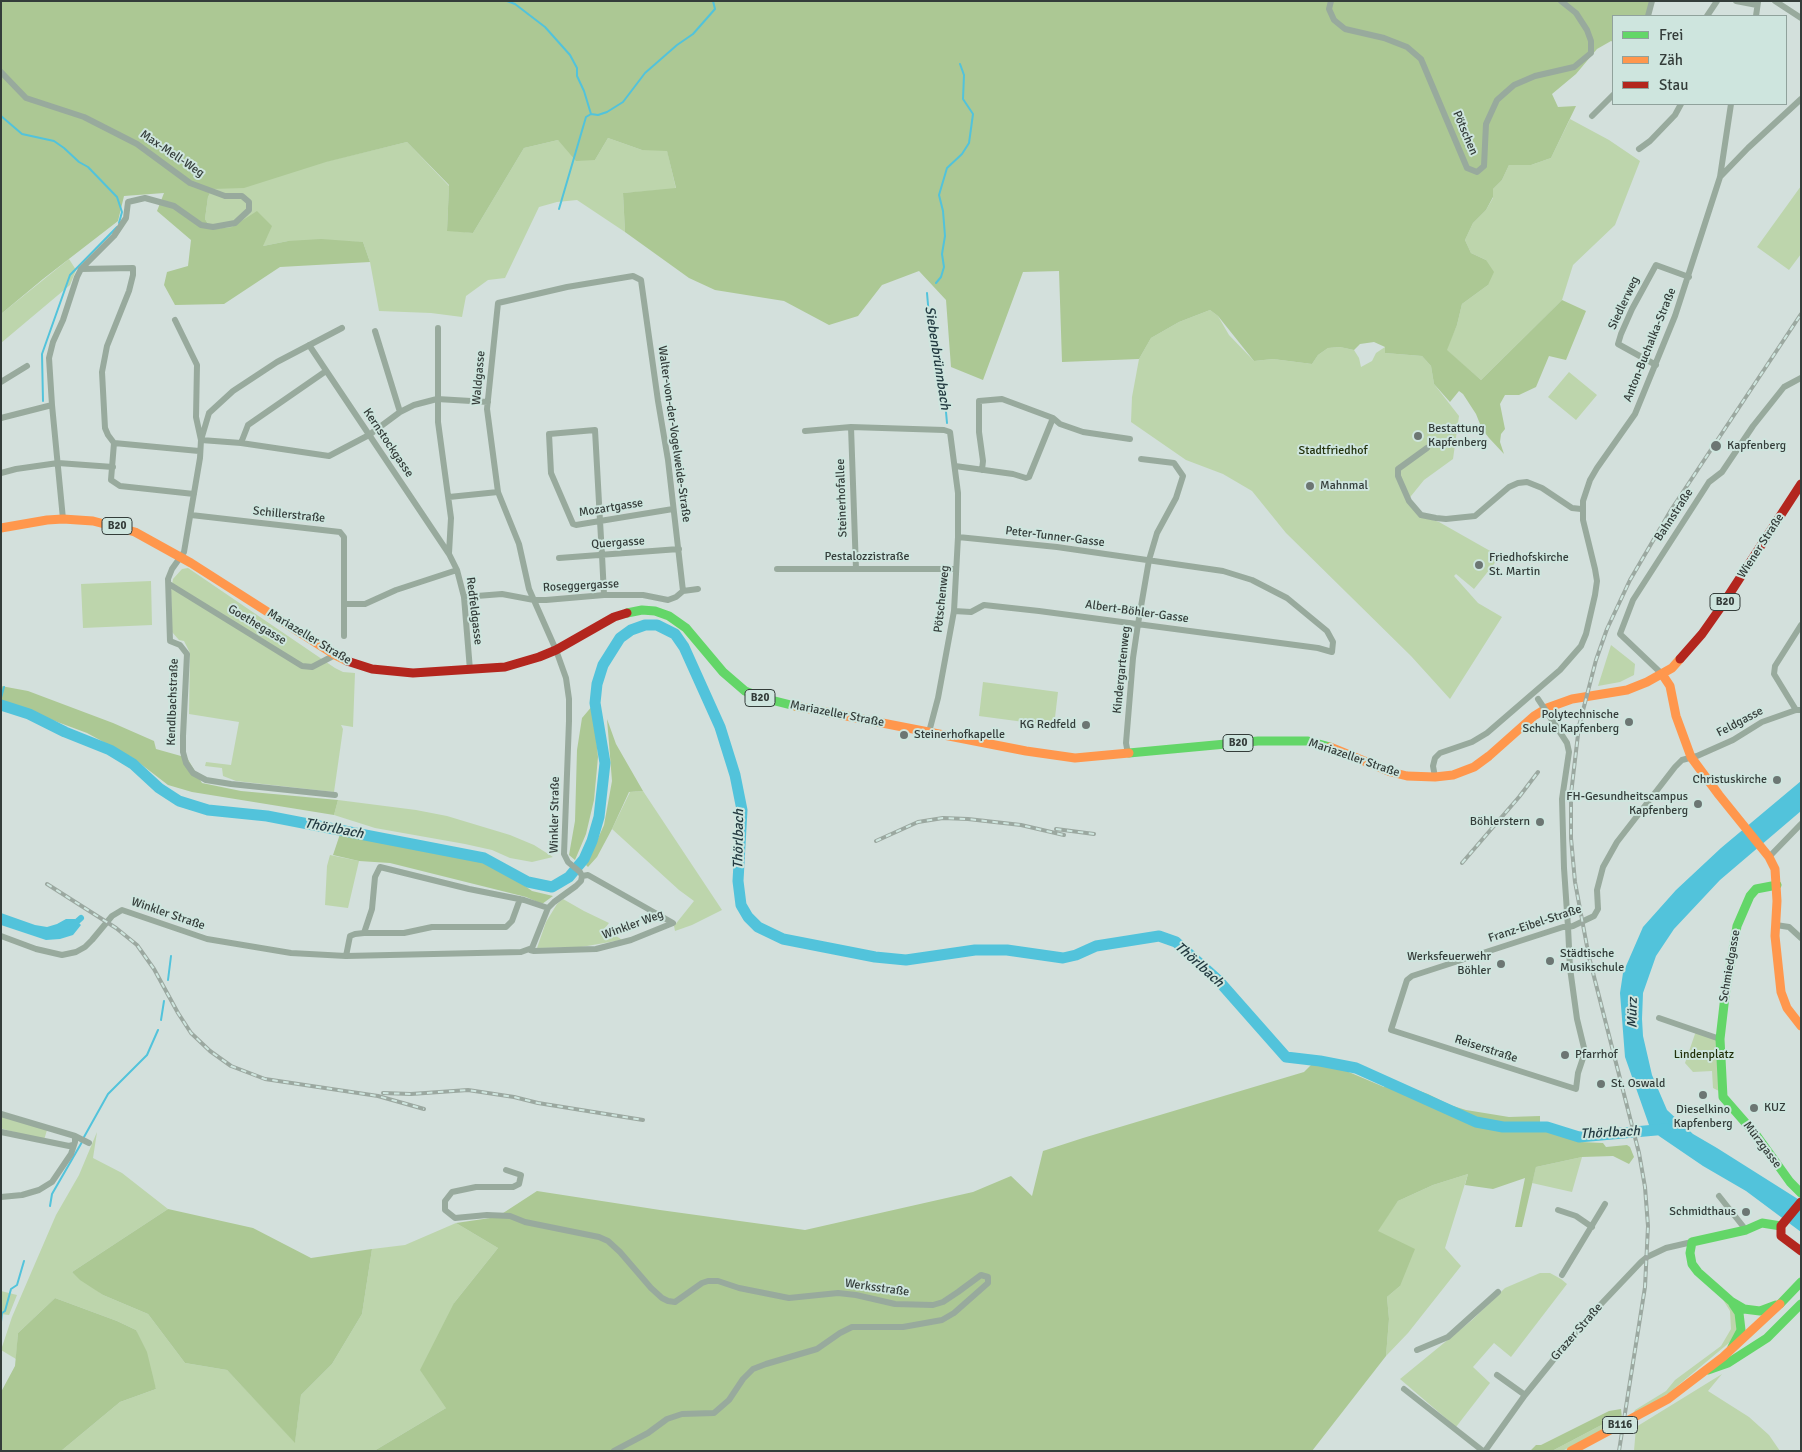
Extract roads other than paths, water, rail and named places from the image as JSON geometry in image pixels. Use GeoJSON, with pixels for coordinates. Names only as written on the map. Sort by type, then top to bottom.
{"type":"FeatureCollection","features":[{"type":"Feature","properties":{"kind":"main road","name":"Wiener Straße"},"geometry":{"type":"LineString","coordinates":[[1662,674],[1675,665],[1702,634],[1757,554],[1801,484]]}},
{"type":"Feature","properties":{"kind":"main road","name":"Mariazeller Straße"},"geometry":{"type":"LineString","coordinates":[[1,528],[64,519],[93,521],[123,528],[145,537],[181,557],[335,655],[359,666],[392,672],[412,673],[505,667],[539,658],[614,617],[634,611],[654,611],[677,621],[694,637],[732,680],[745,691],[763,698],[1064,757],[1088,757],[1258,741],[1294,740],[1308,741],[1327,747],[1391,772],[1407,776],[1453,776],[1489,756],[1534,716],[1547,708],[1572,699],[1627,690],[1662,674]]}},
{"type":"Feature","properties":{"kind":"main road"},"geometry":{"type":"LineString","coordinates":[[1662,674],[1670,686],[1676,716],[1691,757],[1769,857],[1775,870],[1777,885],[1775,936],[1782,992],[1787,1008],[1801,1026]]}},
{"type":"Feature","properties":{"kind":"main road","name":"Schmiedgasse"},"geometry":{"type":"LineString","coordinates":[[1720,1039],[1737,926],[1750,896],[1760,888],[1777,885]]}},
{"type":"Feature","properties":{"kind":"main road","name":"Mürzgasse"},"geometry":{"type":"LineString","coordinates":[[1720,1039],[1724,1097],[1755,1133],[1790,1182],[1801,1193]]}},
{"type":"Feature","properties":{"kind":"main road"},"geometry":{"type":"LineString","coordinates":[[1801,1202],[1781,1226],[1781,1236],[1784,1240],[1801,1251]]}},
{"type":"Feature","properties":{"kind":"main road","name":"Grazer Straße"},"geometry":{"type":"LineString","coordinates":[[1692,1242],[1746,1230],[1762,1223],[1781,1226]]}},
{"type":"Feature","properties":{"kind":"main road"},"geometry":{"type":"LineString","coordinates":[[1692,1242],[1691,1258],[1695,1268],[1732,1302],[1744,1310],[1753,1312],[1780,1304]]}},
{"type":"Feature","properties":{"kind":"main road","name":"B116"},"geometry":{"type":"LineString","coordinates":[[1571,1451],[1668,1399],[1730,1351],[1801,1282]]}},
{"type":"Feature","properties":{"kind":"main road"},"geometry":{"type":"LineString","coordinates":[[1730,1351],[1741,1330],[1739,1313],[1732,1302]]}},
{"type":"Feature","properties":{"kind":"main road"},"geometry":{"type":"LineString","coordinates":[[1707,1370],[1728,1363],[1767,1338],[1801,1304]]}},
{"type":"Feature","properties":{"kind":"main road"},"geometry":{"type":"LineString","coordinates":[[1757,1325],[1761,1333],[1767,1338]]}},
{"type":"Feature","properties":{"kind":"street","name":"Pötschen"},"geometry":{"type":"LineString","coordinates":[[1330,1],[1329,9],[1334,20],[1345,28],[1384,38],[1407,47],[1420,59],[1467,168],[1477,172],[1484,166],[1486,124],[1497,100],[1514,85],[1535,76],[1574,67],[1591,53],[1591,41],[1588,30],[1576,13],[1561,1]]}},
{"type":"Feature","properties":{"kind":"street"},"geometry":{"type":"LineString","coordinates":[[1648,15],[1652,1]]}},
{"type":"Feature","properties":{"kind":"street"},"geometry":{"type":"LineString","coordinates":[[1708,15],[1717,1]]}},
{"type":"Feature","properties":{"kind":"street"},"geometry":{"type":"LineString","coordinates":[[1736,1],[1758,3]]}},
{"type":"Feature","properties":{"kind":"street"},"geometry":{"type":"LineString","coordinates":[[1775,1],[1801,18]]}},
{"type":"Feature","properties":{"kind":"street","name":"Max-Mell-Weg"},"geometry":{"type":"LineString","coordinates":[[1,72],[26,98],[84,117],[137,144],[190,183],[225,196],[242,196],[249,202],[249,210],[235,223],[213,227],[201,225],[174,206],[145,198],[128,202],[126,218],[114,236],[81,269],[53,342],[49,358],[64,519]]}},
{"type":"Feature","properties":{"kind":"street"},"geometry":{"type":"LineString","coordinates":[[1592,116],[1612,97]]}},
{"type":"Feature","properties":{"kind":"street"},"geometry":{"type":"LineString","coordinates":[[1720,177],[1801,99]]}},
{"type":"Feature","properties":{"kind":"street"},"geometry":{"type":"LineString","coordinates":[[1639,149],[1650,141],[1675,115],[1680,105]]}},
{"type":"Feature","properties":{"kind":"street","name":"Anton-Buchalka-Straße"},"geometry":{"type":"LineString","coordinates":[[1435,777],[1433,766],[1440,754],[1480,738],[1534,693],[1569,660],[1580,646],[1590,621],[1596,581],[1581,509],[1590,480],[1635,414],[1656,365],[1689,277],[1720,177],[1730,105]]}},
{"type":"Feature","properties":{"kind":"street","name":"Siedlerweg"},"geometry":{"type":"LineString","coordinates":[[1656,365],[1618,344],[1621,334],[1656,265],[1689,277]]}},
{"type":"Feature","properties":{"kind":"street"},"geometry":{"type":"LineString","coordinates":[[81,269],[133,268],[129,291],[107,346],[102,372],[105,428],[114,443],[111,480],[120,486],[194,494]]}},
{"type":"Feature","properties":{"kind":"street","name":"Waldgasse"},"geometry":{"type":"LineString","coordinates":[[556,650],[529,589],[519,544],[498,492],[488,402],[498,303],[567,287],[633,276],[642,280]]}},
{"type":"Feature","properties":{"kind":"street","name":"Walter-von-der-Vogelweide-Straße"},"geometry":{"type":"LineString","coordinates":[[642,280],[668,461],[683,591]]}},
{"type":"Feature","properties":{"kind":"street"},"geometry":{"type":"LineString","coordinates":[[175,320],[197,364],[196,417],[201,440]]}},
{"type":"Feature","properties":{"kind":"street"},"geometry":{"type":"LineString","coordinates":[[201,440],[209,413],[233,391],[277,362],[342,328]]}},
{"type":"Feature","properties":{"kind":"street"},"geometry":{"type":"LineString","coordinates":[[438,328],[438,422],[452,518],[449,554]]}},
{"type":"Feature","properties":{"kind":"street"},"geometry":{"type":"LineString","coordinates":[[375,331],[400,412]]}},
{"type":"Feature","properties":{"kind":"street","name":"Kernstockgasse"},"geometry":{"type":"LineString","coordinates":[[309,345],[449,554]]}},
{"type":"Feature","properties":{"kind":"street"},"geometry":{"type":"LineString","coordinates":[[1,382],[27,366]]}},
{"type":"Feature","properties":{"kind":"street"},"geometry":{"type":"LineString","coordinates":[[241,443],[248,425],[326,371]]}},
{"type":"Feature","properties":{"kind":"street","name":"Bahnstraße"},"geometry":{"type":"LineString","coordinates":[[1662,674],[1620,634],[1633,600],[1709,482],[1722,472],[1753,426],[1784,386],[1801,378]]}},
{"type":"Feature","properties":{"kind":"street"},"geometry":{"type":"LineString","coordinates":[[201,440],[241,443],[329,456],[369,435],[400,412],[414,405],[437,399],[488,402]]}},
{"type":"Feature","properties":{"kind":"street"},"geometry":{"type":"LineString","coordinates":[[982,470],[979,401],[1002,399],[1053,418],[1060,424],[1084,432],[1130,439]]}},
{"type":"Feature","properties":{"kind":"street"},"geometry":{"type":"LineString","coordinates":[[1,418],[52,405]]}},
{"type":"Feature","properties":{"kind":"street"},"geometry":{"type":"LineString","coordinates":[[955,466],[1029,477],[1053,418]]}},
{"type":"Feature","properties":{"kind":"street","name":"Pötschenweg"},"geometry":{"type":"LineString","coordinates":[[805,431],[851,427],[944,430],[950,432],[958,493],[954,611],[938,698],[929,732]]}},
{"type":"Feature","properties":{"kind":"street","name":"Steinerhofallee"},"geometry":{"type":"LineString","coordinates":[[851,427],[856,569]]}},
{"type":"Feature","properties":{"kind":"street","name":"Mozartgasse"},"geometry":{"type":"LineString","coordinates":[[600,521],[595,430],[548,434],[551,473],[571,521],[576,525],[673,509]]}},
{"type":"Feature","properties":{"kind":"street","name":"Kendlbachstraße"},"geometry":{"type":"LineString","coordinates":[[201,440],[184,552],[169,576],[170,641],[180,645],[187,654],[183,752],[186,763],[194,773],[206,780],[335,794]]}},
{"type":"Feature","properties":{"kind":"street"},"geometry":{"type":"LineString","coordinates":[[114,443],[199,451]]}},
{"type":"Feature","properties":{"kind":"street"},"geometry":{"type":"LineString","coordinates":[[1427,448],[1398,468],[1398,476],[1409,501],[1421,515],[1446,519],[1475,516],[1509,486],[1527,482],[1542,488],[1572,508],[1581,509]]}},
{"type":"Feature","properties":{"kind":"street"},"geometry":{"type":"LineString","coordinates":[[1141,459],[1174,463],[1183,476],[1176,498],[1157,533],[1149,560]]}},
{"type":"Feature","properties":{"kind":"street"},"geometry":{"type":"LineString","coordinates":[[1,473],[58,463],[113,467]]}},
{"type":"Feature","properties":{"kind":"street"},"geometry":{"type":"LineString","coordinates":[[449,497],[498,492]]}},
{"type":"Feature","properties":{"kind":"street","name":"Schillerstraße"},"geometry":{"type":"LineString","coordinates":[[191,515],[340,532],[344,537],[344,636]]}},
{"type":"Feature","properties":{"kind":"street"},"geometry":{"type":"LineString","coordinates":[[600,521],[604,595]]}},
{"type":"Feature","properties":{"kind":"street","name":"Peter-Tunner-Gasse"},"geometry":{"type":"LineString","coordinates":[[958,537],[1057,547],[1223,570],[1252,580],[1287,598],[1327,631],[1333,642],[1332,652],[1318,648]]}},
{"type":"Feature","properties":{"kind":"street","name":"Quergasse"},"geometry":{"type":"LineString","coordinates":[[558,558],[679,550]]}},
{"type":"Feature","properties":{"kind":"street","name":"Redfeldgasse"},"geometry":{"type":"LineString","coordinates":[[449,554],[458,570],[464,597],[470,670]]}},
{"type":"Feature","properties":{"kind":"street","name":"Kindergartenweg"},"geometry":{"type":"LineString","coordinates":[[1128,754],[1126,742],[1130,685],[1149,560]]}},
{"type":"Feature","properties":{"kind":"street","name":"Pestalozzistraße"},"geometry":{"type":"LineString","coordinates":[[777,569],[956,569]]}},
{"type":"Feature","properties":{"kind":"street"},"geometry":{"type":"LineString","coordinates":[[344,604],[365,604],[405,586],[458,570]]}},
{"type":"Feature","properties":{"kind":"street","name":"Goethegasse"},"geometry":{"type":"LineString","coordinates":[[169,584],[302,666],[312,666],[335,655]]}},
{"type":"Feature","properties":{"kind":"street","name":"Roseggergasse"},"geometry":{"type":"LineString","coordinates":[[464,597],[502,594],[534,600],[604,595],[643,595],[668,600],[676,597],[683,591],[698,589]]}},
{"type":"Feature","properties":{"kind":"street","name":"Albert-Böhler-Gasse"},"geometry":{"type":"LineString","coordinates":[[954,611],[971,612],[984,605],[1318,648]]}},
{"type":"Feature","properties":{"kind":"street"},"geometry":{"type":"LineString","coordinates":[[1798,710],[1774,674],[1775,666],[1801,625]]}},
{"type":"Feature","properties":{"kind":"street","name":"Winkler Straße"},"geometry":{"type":"LineString","coordinates":[[556,650],[566,678],[569,699],[564,854],[568,862],[581,874]]}},
{"type":"Feature","properties":{"kind":"street"},"geometry":{"type":"LineString","coordinates":[[1534,693],[1567,743],[1569,752],[1562,799],[1568,926]]}},
{"type":"Feature","properties":{"kind":"street","name":"Feldgasse"},"geometry":{"type":"LineString","coordinates":[[1691,757],[1698,756],[1733,740],[1762,722],[1798,710]]}},
{"type":"Feature","properties":{"kind":"street","name":"Franz-Eibel-Straße"},"geometry":{"type":"LineString","coordinates":[[1391,1030],[1407,980],[1412,976],[1594,916],[1598,909],[1599,879],[1616,842],[1675,766],[1682,760],[1691,757]]}},
{"type":"Feature","properties":{"kind":"street"},"geometry":{"type":"LineString","coordinates":[[1769,857],[1801,824]]}},
{"type":"Feature","properties":{"kind":"street"},"geometry":{"type":"LineString","coordinates":[[364,933],[372,909],[375,878],[380,867],[469,889],[520,899],[548,908]]}},
{"type":"Feature","properties":{"kind":"street"},"geometry":{"type":"LineString","coordinates":[[530,950],[548,908],[581,881],[581,874]]}},
{"type":"Feature","properties":{"kind":"street","name":"Winkler Weg"},"geometry":{"type":"LineString","coordinates":[[530,950],[605,947],[638,938],[672,923],[588,875],[581,874]]}},
{"type":"Feature","properties":{"kind":"street"},"geometry":{"type":"LineString","coordinates":[[346,956],[350,936],[364,933],[404,933],[432,927],[506,927],[512,921],[520,899]]}},
{"type":"Feature","properties":{"kind":"street","name":"Winkler Straße"},"geometry":{"type":"LineString","coordinates":[[1,936],[36,949],[62,955],[76,952],[92,940],[112,916],[122,910],[206,939],[291,953],[346,956],[521,952],[530,950]]}},
{"type":"Feature","properties":{"kind":"street"},"geometry":{"type":"LineString","coordinates":[[1776,925],[1789,927],[1801,938]]}},
{"type":"Feature","properties":{"kind":"street","name":"Reiserstraße"},"geometry":{"type":"LineString","coordinates":[[1391,1030],[1576,1089],[1578,1073],[1585,1052],[1577,1019],[1570,968],[1568,926]]}},
{"type":"Feature","properties":{"kind":"street"},"geometry":{"type":"LineString","coordinates":[[1659,1018],[1720,1039]]}},
{"type":"Feature","properties":{"kind":"street"},"geometry":{"type":"LineString","coordinates":[[1,1114],[82,1139],[69,1146],[1,1132]]}},
{"type":"Feature","properties":{"kind":"street"},"geometry":{"type":"LineString","coordinates":[[1,1197],[22,1195],[39,1190],[52,1182],[71,1154],[73,1145]]}},
{"type":"Feature","properties":{"kind":"street","name":"Werksstraße"},"geometry":{"type":"LineString","coordinates":[[506,1170],[521,1174],[519,1184],[513,1187],[476,1187],[452,1192],[445,1201],[446,1210],[455,1218],[487,1215],[510,1216],[525,1222],[599,1237],[608,1241],[620,1252],[662,1298],[668,1301],[675,1302],[702,1283],[718,1281],[739,1288],[789,1298],[838,1293],[895,1304],[933,1305],[943,1302],[981,1275],[988,1277],[988,1284],[954,1313],[942,1320],[904,1327],[852,1327],[818,1348],[766,1364],[753,1370],[743,1379],[729,1400],[714,1413],[682,1414],[667,1419],[648,1433],[614,1451]]}},
{"type":"Feature","properties":{"kind":"street"},"geometry":{"type":"LineString","coordinates":[[1719,1196],[1746,1230]]}},
{"type":"Feature","properties":{"kind":"street"},"geometry":{"type":"LineString","coordinates":[[1562,1275],[1605,1204]]}},
{"type":"Feature","properties":{"kind":"street"},"geometry":{"type":"LineString","coordinates":[[1558,1210],[1576,1216],[1592,1227]]}},
{"type":"Feature","properties":{"kind":"street","name":"Grazer Straße"},"geometry":{"type":"LineString","coordinates":[[1484,1451],[1583,1323],[1641,1262],[1666,1248],[1692,1242]]}},
{"type":"Feature","properties":{"kind":"street"},"geometry":{"type":"LineString","coordinates":[[1417,1350],[1448,1337],[1498,1292]]}},
{"type":"Feature","properties":{"kind":"street"},"geometry":{"type":"LineString","coordinates":[[1497,1375],[1526,1395]]}},
{"type":"Feature","properties":{"kind":"street"},"geometry":{"type":"LineString","coordinates":[[1404,1389],[1484,1451]]}},
{"type":"Feature","properties":{"kind":"water","name":"Mürz"},"geometry":{"type":"Polygon","coordinates":[[[1801,781],[1801,811],[1720,880],[1674,929],[1656,956],[1643,993],[1642,1019],[1643,1036],[1652,1075],[1667,1110],[1693,1134],[1801,1201],[1801,1232],[1746,1191],[1703,1166],[1659,1136],[1649,1125],[1625,1057],[1620,993],[1623,973],[1643,927],[1676,890],[1721,848],[1801,781]]]}},
{"type":"Feature","properties":{"kind":"water"},"geometry":{"type":"Polygon","coordinates":[[[1,913],[35,925],[47,927],[66,919],[75,919],[81,925],[73,935],[60,939],[46,940],[1,925],[1,913]]]}},
{"type":"Feature","properties":{"kind":"waterway"},"geometry":{"type":"LineString","coordinates":[[507,1],[515,4],[545,27],[570,55],[577,68],[577,76],[591,114],[586,117],[559,209]]}},
{"type":"Feature","properties":{"kind":"waterway"},"geometry":{"type":"LineString","coordinates":[[591,114],[598,115],[607,112],[623,102],[645,73],[677,45],[693,34],[715,9],[713,1]]}},
{"type":"Feature","properties":{"kind":"waterway","name":"Siebenbrünnbach"},"geometry":{"type":"LineString","coordinates":[[936,283],[941,277],[944,267],[942,254],[945,236],[943,211],[939,195],[947,168],[962,154],[969,143],[973,114],[963,99],[964,75],[960,64]]}},
{"type":"Feature","properties":{"kind":"waterway"},"geometry":{"type":"LineString","coordinates":[[1,116],[22,134],[54,141],[88,167],[117,197],[122,212],[119,223]]}},
{"type":"Feature","properties":{"kind":"waterway"},"geometry":{"type":"LineString","coordinates":[[43,401],[42,354],[70,275],[117,227]]}},
{"type":"Feature","properties":{"kind":"waterway","name":"Siebenbrünnbach"},"geometry":{"type":"LineString","coordinates":[[927,293],[929,316],[943,379],[947,423]]}},
{"type":"Feature","properties":{"kind":"waterway","name":"Thörlbach"},"geometry":{"type":"LineString","coordinates":[[1,705],[29,714],[65,732],[110,750],[133,764],[159,788],[179,801],[208,810],[267,816],[484,858],[528,882],[552,887],[569,877],[584,859],[599,817],[605,763],[595,703],[597,684],[603,665],[620,638],[631,630],[645,625],[657,625],[675,634],[684,647],[720,727],[735,775],[742,810],[738,881],[741,905],[748,917],[758,927],[783,939],[875,957],[906,960],[975,950],[1007,950],[1063,958],[1076,955],[1096,946],[1159,936],[1176,942],[1218,980],[1286,1057],[1356,1068],[1476,1122],[1503,1127],[1547,1127],[1579,1137],[1667,1129]]}},
{"type":"Feature","properties":{"kind":"waterway"},"geometry":{"type":"LineString","coordinates":[[1,698],[4,687]]}},
{"type":"Feature","properties":{"kind":"waterway"},"geometry":{"type":"LineString","coordinates":[[71,927],[81,918]]}},
{"type":"Feature","properties":{"kind":"waterway"},"geometry":{"type":"LineString","coordinates":[[168,980],[171,956]]}},
{"type":"Feature","properties":{"kind":"waterway"},"geometry":{"type":"LineString","coordinates":[[161,1020],[164,1001]]}},
{"type":"Feature","properties":{"kind":"waterway"},"geometry":{"type":"LineString","coordinates":[[84,1137],[108,1094],[147,1055],[158,1030]]}},
{"type":"Feature","properties":{"kind":"waterway"},"geometry":{"type":"LineString","coordinates":[[50,1206],[52,1194],[82,1142]]}},
{"type":"Feature","properties":{"kind":"waterway"},"geometry":{"type":"LineString","coordinates":[[1,1322],[2,1313],[5,1311],[11,1289],[17,1285],[24,1261]]}},
{"type":"Feature","properties":{"kind":"railway"},"geometry":{"type":"LineString","coordinates":[[1619,1451],[1645,1287],[1648,1226],[1645,1187],[1639,1153],[1589,957],[1575,882],[1571,838],[1571,794],[1579,726],[1596,660],[1607,629],[1630,580],[1671,510],[1801,314]]}},
{"type":"Feature","properties":{"kind":"railway"},"geometry":{"type":"LineString","coordinates":[[1462,863],[1538,772]]}},
{"type":"Feature","properties":{"kind":"railway"},"geometry":{"type":"LineString","coordinates":[[876,841],[918,822],[943,818],[1021,825],[1064,835]]}},
{"type":"Feature","properties":{"kind":"railway"},"geometry":{"type":"LineString","coordinates":[[1056,829],[1094,834]]}},
{"type":"Feature","properties":{"kind":"railway"},"geometry":{"type":"LineString","coordinates":[[47,884],[116,928],[137,945],[154,969],[191,1033],[210,1051],[231,1066],[265,1079],[378,1096],[424,1109]]}},
{"type":"Feature","properties":{"kind":"railway"},"geometry":{"type":"LineString","coordinates":[[383,1093],[411,1094],[468,1090],[643,1120]]}},
{"type":"Feature","properties":{"kind":"place","name":"Bestattung Kapfenberg"},"geometry":{"type":"Point","coordinates":[1418,436]}},
{"type":"Feature","properties":{"kind":"place","name":"Kapfenberg"},"geometry":{"type":"Point","coordinates":[1716,446]}},
{"type":"Feature","properties":{"kind":"place","name":"Mahnmal"},"geometry":{"type":"Point","coordinates":[1310,486]}},
{"type":"Feature","properties":{"kind":"place","name":"Friedhofskirche St. Martin"},"geometry":{"type":"Point","coordinates":[1479,565]}},
{"type":"Feature","properties":{"kind":"place","name":"Polytechnische Schule Kapfenberg"},"geometry":{"type":"Point","coordinates":[1629,722]}},
{"type":"Feature","properties":{"kind":"place","name":"KG Redfeld"},"geometry":{"type":"Point","coordinates":[1086,725]}},
{"type":"Feature","properties":{"kind":"place","name":"Steinerhofkapelle"},"geometry":{"type":"Point","coordinates":[904,735]}},
{"type":"Feature","properties":{"kind":"place","name":"Christuskirche"},"geometry":{"type":"Point","coordinates":[1777,780]}},
{"type":"Feature","properties":{"kind":"place","name":"FH-Gesundheitscampus Kapfenberg"},"geometry":{"type":"Point","coordinates":[1698,804]}},
{"type":"Feature","properties":{"kind":"place","name":"Böhlerstern"},"geometry":{"type":"Point","coordinates":[1540,822]}},
{"type":"Feature","properties":{"kind":"place","name":"Städtische Musikschule"},"geometry":{"type":"Point","coordinates":[1550,961]}},
{"type":"Feature","properties":{"kind":"place","name":"Werksfeuerwehr Böhler"},"geometry":{"type":"Point","coordinates":[1501,964]}},
{"type":"Feature","properties":{"kind":"place","name":"Pfarrhof"},"geometry":{"type":"Point","coordinates":[1565,1055]}},
{"type":"Feature","properties":{"kind":"place","name":"St. Oswald"},"geometry":{"type":"Point","coordinates":[1601,1084]}},
{"type":"Feature","properties":{"kind":"place","name":"Dieselkino Kapfenberg"},"geometry":{"type":"Point","coordinates":[1703,1095]}},
{"type":"Feature","properties":{"kind":"place","name":"KUZ"},"geometry":{"type":"Point","coordinates":[1754,1108]}},
{"type":"Feature","properties":{"kind":"place","name":"Schmidthaus"},"geometry":{"type":"Point","coordinates":[1746,1212]}},
{"type":"Feature","properties":{"kind":"park label","name":"Stadtfriedhof"},"geometry":{"type":"Point","coordinates":[1333,451]}},
{"type":"Feature","properties":{"kind":"park label","name":"Lindenplatz"},"geometry":{"type":"Point","coordinates":[1704,1055]}}]}
